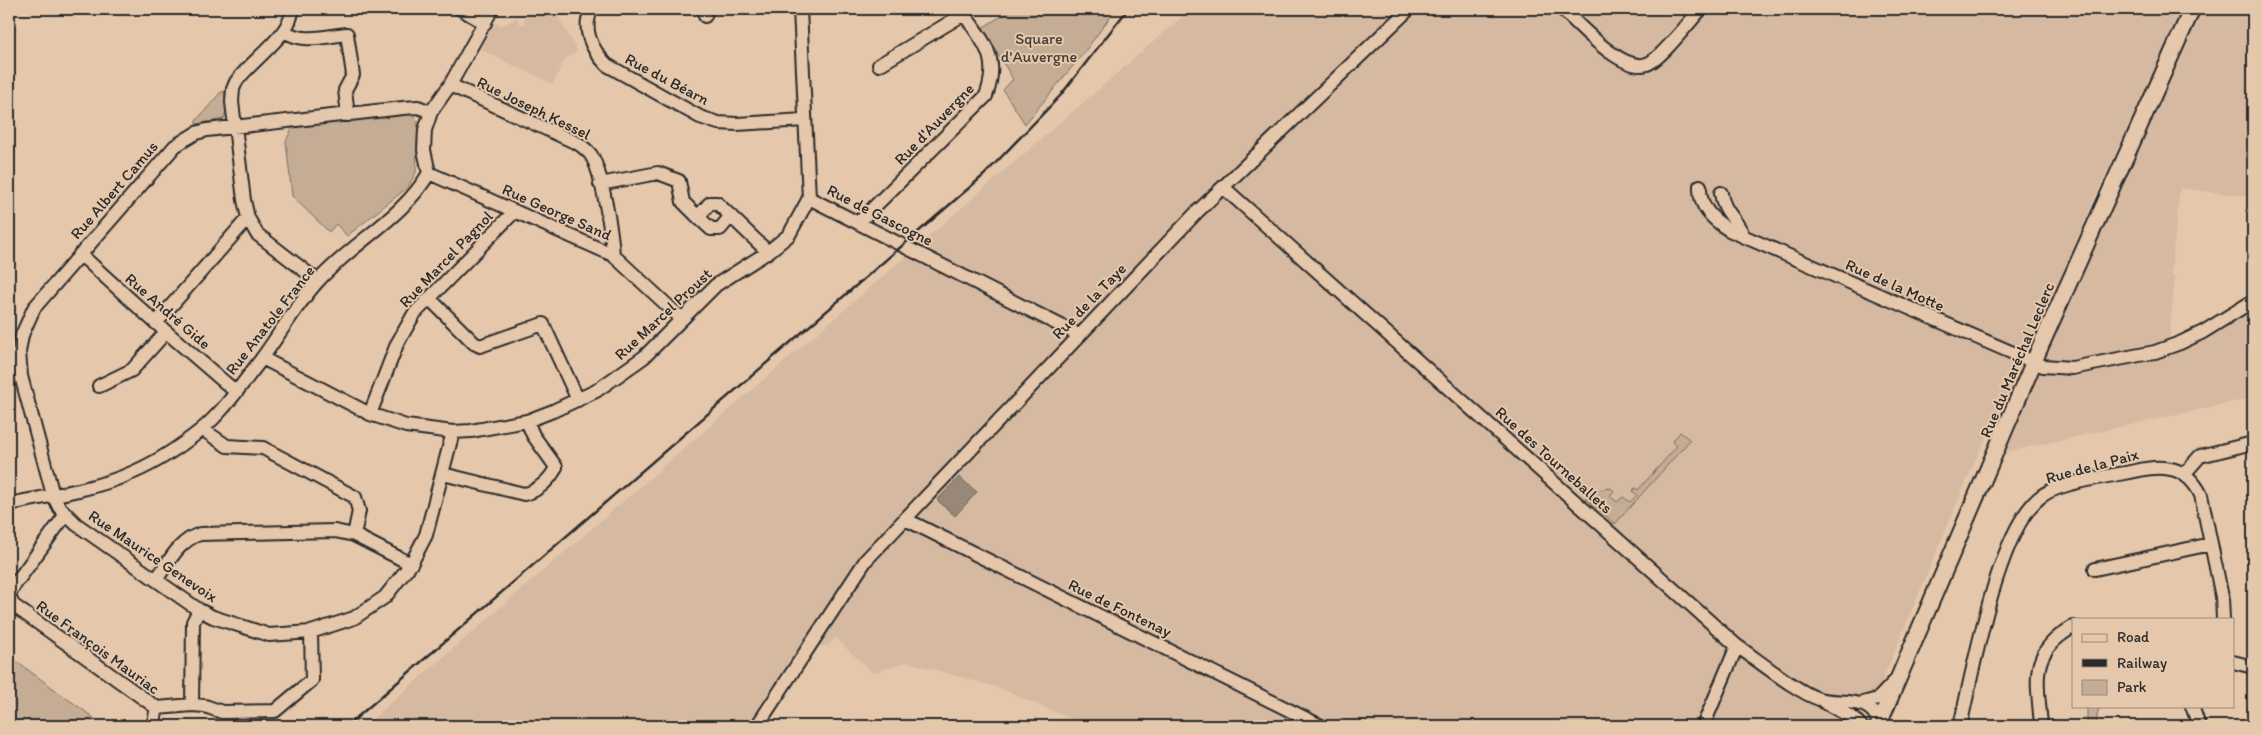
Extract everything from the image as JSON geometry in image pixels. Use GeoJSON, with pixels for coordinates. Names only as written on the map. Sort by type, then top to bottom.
{"type":"FeatureCollection","features":[{"type":"Feature","properties":{"kind":"main road","name":"Rue du Maréchal Leclerc"},"geometry":{"type":"LineString","coordinates":[[1878,724],[2034,363],[2192,9]]}},
{"type":"Feature","properties":{"kind":"street"},"geometry":{"type":"LineString","coordinates":[[292,9],[290,22],[284,31],[236,82],[233,89],[232,102],[244,200],[248,218],[257,234],[318,281]]}},
{"type":"Feature","properties":{"kind":"street"},"geometry":{"type":"LineString","coordinates":[[461,9],[485,22]]}},
{"type":"Feature","properties":{"kind":"street"},"geometry":{"type":"LineString","coordinates":[[429,173],[424,150],[425,130],[431,112],[450,85],[492,9]]}},
{"type":"Feature","properties":{"kind":"street","name":"Rue du Béarn"},"geometry":{"type":"LineString","coordinates":[[592,9],[588,16],[587,28],[590,42],[598,56],[607,65],[700,116],[718,123],[737,124],[805,120]]}},
{"type":"Feature","properties":{"kind":"street","name":"Rue de Gascogne"},"geometry":{"type":"LineString","coordinates":[[800,9],[809,198],[1079,335]]}},
{"type":"Feature","properties":{"kind":"street","name":"Rue de la Taye"},"geometry":{"type":"LineString","coordinates":[[757,726],[866,560],[1197,212],[1410,9]]}},
{"type":"Feature","properties":{"kind":"street"},"geometry":{"type":"LineString","coordinates":[[1562,9],[1619,59],[1633,65],[1647,64],[1658,56],[1701,9]]}},
{"type":"Feature","properties":{"kind":"street"},"geometry":{"type":"LineString","coordinates":[[879,65],[962,11]]}},
{"type":"Feature","properties":{"kind":"street","name":"Rue d'Auvergne"},"geometry":{"type":"LineString","coordinates":[[858,223],[986,96],[992,81],[994,67],[990,54],[962,11]]}},
{"type":"Feature","properties":{"kind":"street"},"geometry":{"type":"LineString","coordinates":[[284,31],[298,39],[347,34],[353,75],[345,90],[348,115]]}},
{"type":"Feature","properties":{"kind":"street","name":"Rue Joseph Kessel"},"geometry":{"type":"LineString","coordinates":[[450,85],[579,144],[590,154],[597,167],[612,236],[613,255]]}},
{"type":"Feature","properties":{"kind":"street","name":"Rue Albert Camus"},"geometry":{"type":"LineString","coordinates":[[53,495],[14,366],[26,321],[34,308],[175,146],[196,133],[236,127],[418,107],[431,112]]}},
{"type":"Feature","properties":{"kind":"street","name":"Rue George Sand"},"geometry":{"type":"LineString","coordinates":[[429,173],[613,255],[682,319]]}},
{"type":"Feature","properties":{"kind":"street","name":"Rue Anatole France"},"geometry":{"type":"LineString","coordinates":[[9,504],[53,495],[133,473],[164,456],[202,429],[236,392],[318,281],[351,249],[408,203],[429,173]]}},
{"type":"Feature","properties":{"kind":"street"},"geometry":{"type":"LineString","coordinates":[[600,184],[658,173],[679,181],[683,202],[711,229],[720,229],[731,216]]}},
{"type":"Feature","properties":{"kind":"street","name":"Rue de la Motte"},"geometry":{"type":"LineString","coordinates":[[1700,186],[1700,195],[1704,208],[1715,220],[1729,230],[2043,366],[2072,368],[2154,352],[2203,332],[2253,302]]}},
{"type":"Feature","properties":{"kind":"street","name":"Rue des Tourneballets"},"geometry":{"type":"LineString","coordinates":[[1223,187],[1737,646],[1806,692],[1820,699],[1859,704]]}},
{"type":"Feature","properties":{"kind":"street"},"geometry":{"type":"LineString","coordinates":[[1721,193],[1722,204],[1739,223],[1744,237]]}},
{"type":"Feature","properties":{"kind":"street","name":"Rue Marcel Proust"},"geometry":{"type":"LineString","coordinates":[[262,358],[370,414],[406,426],[453,432],[471,431],[527,421],[578,400],[644,357],[716,285],[768,252],[789,235],[809,198]]}},
{"type":"Feature","properties":{"kind":"street"},"geometry":{"type":"LineString","coordinates":[[698,217],[710,203],[717,203],[768,252]]}},
{"type":"Feature","properties":{"kind":"street","name":"Rue Marcel Pagnol"},"geometry":{"type":"LineString","coordinates":[[370,414],[404,329],[414,314],[515,212]]}},
{"type":"Feature","properties":{"kind":"street"},"geometry":{"type":"LineString","coordinates":[[99,386],[132,370],[161,328],[248,218]]}},
{"type":"Feature","properties":{"kind":"street","name":"Rue André Gide"},"geometry":{"type":"LineString","coordinates":[[80,254],[161,328],[236,392]]}},
{"type":"Feature","properties":{"kind":"street"},"geometry":{"type":"LineString","coordinates":[[430,299],[474,343],[480,346],[543,324],[578,400]]}},
{"type":"Feature","properties":{"kind":"street"},"geometry":{"type":"LineString","coordinates":[[443,474],[524,494],[532,492],[553,474],[556,467],[533,435],[527,421]]}},
{"type":"Feature","properties":{"kind":"street"},"geometry":{"type":"LineString","coordinates":[[202,429],[227,446],[263,448],[355,497],[359,511],[354,535]]}},
{"type":"Feature","properties":{"kind":"street","name":"Rue Maurice Genevoix"},"geometry":{"type":"LineString","coordinates":[[53,495],[66,514],[76,524],[199,610],[238,626],[269,634],[311,632],[354,618],[385,597],[411,564],[426,535],[453,432]]}},
{"type":"Feature","properties":{"kind":"street"},"geometry":{"type":"LineString","coordinates":[[2223,618],[2222,597],[2201,495],[2196,484],[2185,473],[2200,456],[2253,443]]}},
{"type":"Feature","properties":{"kind":"street","name":"Rue de la Paix"},"geometry":{"type":"LineString","coordinates":[[1960,726],[1989,601],[2014,531],[2029,507],[2044,494],[2065,487],[2154,466],[2185,473]]}},
{"type":"Feature","properties":{"kind":"street","name":"Rue François Mauriac"},"geometry":{"type":"LineString","coordinates":[[66,514],[13,586],[10,596],[13,605],[157,708]]}},
{"type":"Feature","properties":{"kind":"street","name":"Rue de Fontenay"},"geometry":{"type":"LineString","coordinates":[[905,519],[1321,726]]}},
{"type":"Feature","properties":{"kind":"street"},"geometry":{"type":"LineString","coordinates":[[156,580],[181,544],[188,538],[200,534],[335,531],[354,535],[411,564]]}},
{"type":"Feature","properties":{"kind":"street"},"geometry":{"type":"LineString","coordinates":[[2095,569],[2211,544]]}},
{"type":"Feature","properties":{"kind":"street"},"geometry":{"type":"LineString","coordinates":[[192,705],[193,622],[199,610]]}},
{"type":"Feature","properties":{"kind":"street"},"geometry":{"type":"LineString","coordinates":[[2040,726],[2037,670],[2045,650],[2059,635],[2072,628]]}},
{"type":"Feature","properties":{"kind":"street"},"geometry":{"type":"LineString","coordinates":[[153,726],[157,708],[192,705],[205,706],[222,712],[275,711],[312,680],[311,632]]}},
{"type":"Feature","properties":{"kind":"street"},"geometry":{"type":"LineString","coordinates":[[1703,726],[1737,646]]}},
{"type":"Feature","properties":{"kind":"street"},"geometry":{"type":"LineString","coordinates":[[2234,662],[2253,668]]}},
{"type":"Feature","properties":{"kind":"street"},"geometry":{"type":"LineString","coordinates":[[1859,704],[1882,697],[1900,673]]}},
{"type":"Feature","properties":{"kind":"street"},"geometry":{"type":"LineString","coordinates":[[1820,699],[1858,722],[1861,726]]}},
{"type":"Feature","properties":{"kind":"street"},"geometry":{"type":"LineString","coordinates":[[1859,704],[1872,710],[1878,724]]}},
{"type":"Feature","properties":{"kind":"street"},"geometry":{"type":"LineString","coordinates":[[2193,708],[2199,726]]}},
{"type":"Feature","properties":{"kind":"shaded area"},"geometry":{"type":"Polygon","coordinates":[[[520,9],[535,9],[537,12],[542,9],[553,9],[578,51],[565,59],[553,84],[479,49],[495,22],[502,26],[517,17],[521,25],[525,23],[523,20],[525,18],[520,9]]]}},
{"type":"Feature","properties":{"kind":"shaded area"},"geometry":{"type":"Polygon","coordinates":[[[1191,9],[2182,9],[2095,198],[2036,336],[1975,461],[1863,726],[1087,726],[999,688],[907,662],[873,673],[835,638],[829,645],[816,647],[765,726],[364,726],[1191,9]]]}},
{"type":"Feature","properties":{"kind":"shaded area"},"geometry":{"type":"Polygon","coordinates":[[[2203,9],[2253,9],[2253,197],[2180,188],[2171,274],[2175,278],[2168,351],[2193,345],[2253,307],[2253,398],[2006,452],[2049,346],[2203,9]]]}},
{"type":"Feature","properties":{"kind":"shaded area"},"geometry":{"type":"Polygon","coordinates":[[[959,477],[977,492],[955,516],[937,500],[959,477]]]}},
{"type":"Feature","properties":{"kind":"green space","name":"Square d'Auvergne"},"geometry":{"type":"Polygon","coordinates":[[[1013,9],[1116,9],[1083,54],[1025,124],[1003,90],[1013,79],[982,28],[1013,9]]]}},
{"type":"Feature","properties":{"kind":"green space"},"geometry":{"type":"Polygon","coordinates":[[[224,91],[226,111],[224,119],[196,124],[196,121],[220,93],[224,91]]]}},
{"type":"Feature","properties":{"kind":"green space"},"geometry":{"type":"Polygon","coordinates":[[[411,113],[418,121],[416,172],[408,187],[347,236],[336,224],[329,232],[292,196],[286,141],[292,128],[411,113]]]}},
{"type":"Feature","properties":{"kind":"green space"},"geometry":{"type":"Polygon","coordinates":[[[1680,432],[1690,440],[1615,524],[1585,498],[1593,490],[1611,488],[1614,491],[1610,496],[1617,502],[1623,497],[1630,502],[1637,495],[1632,491],[1635,488],[1638,490],[1677,446],[1672,442],[1680,432]]]}},
{"type":"Feature","properties":{"kind":"green space"},"geometry":{"type":"Polygon","coordinates":[[[9,656],[94,718],[91,726],[9,726],[9,656]]]}},
{"type":"Feature","properties":{"kind":"green space"},"geometry":{"type":"Polygon","coordinates":[[[2087,708],[2101,708],[2098,710],[2096,726],[2087,726],[2087,708]]]}},
{"type":"Feature","properties":{"kind":"railway"},"geometry":{"type":"LineString","coordinates":[[347,726],[984,175],[1060,96],[1128,9]]}}]}
